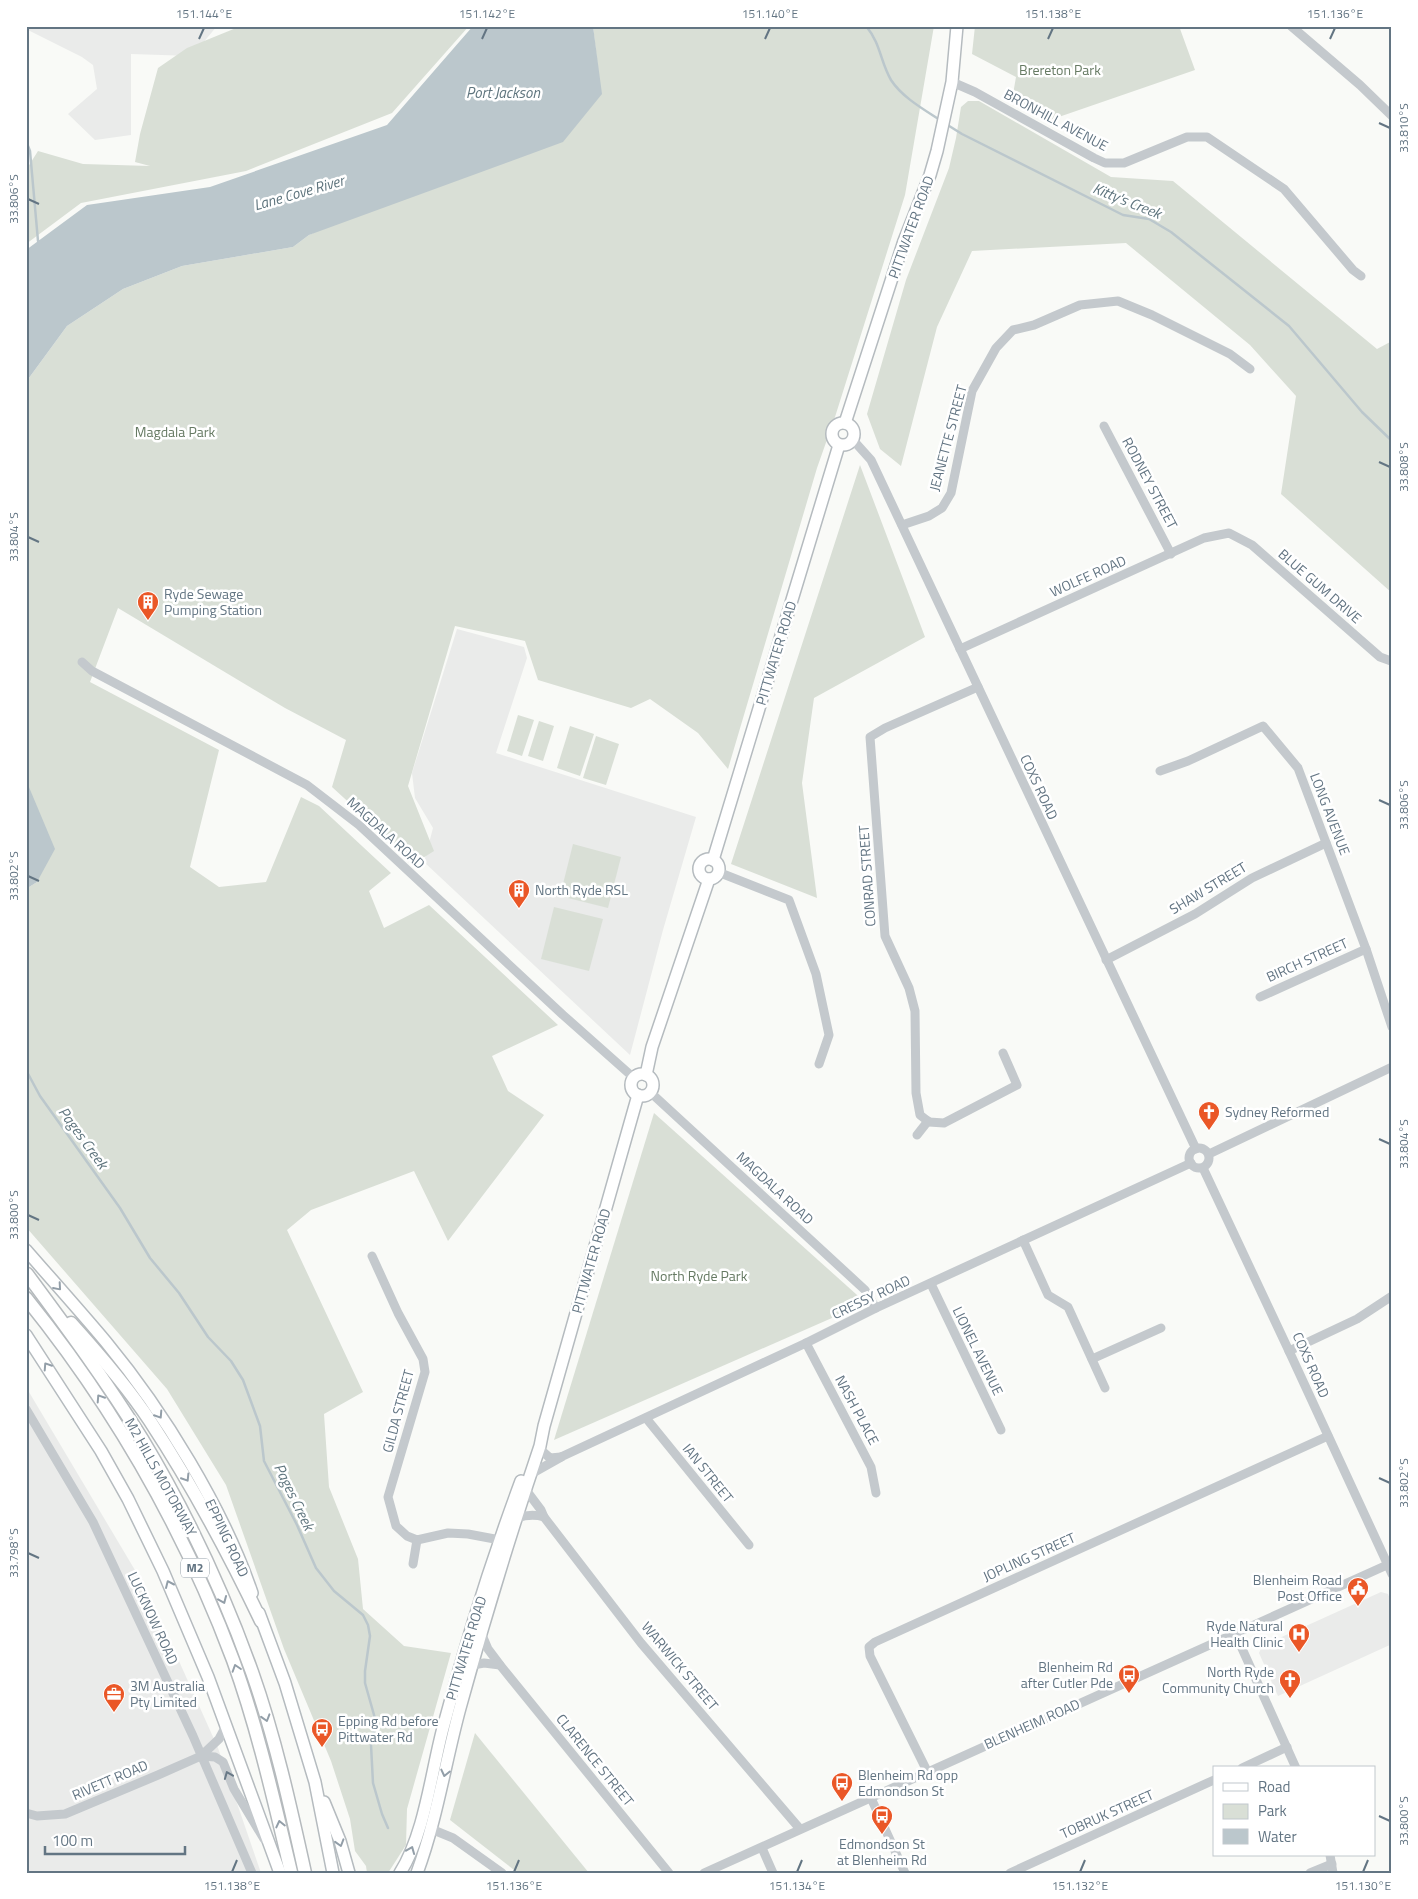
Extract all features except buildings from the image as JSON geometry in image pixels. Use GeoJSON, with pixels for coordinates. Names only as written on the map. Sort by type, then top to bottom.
{"type":"FeatureCollection","features":[{"type":"Feature","properties":{"kind":"highway","name":"M2"},"geometry":{"type":"LineString","coordinates":[[27,1274],[94,1348],[150,1420],[199,1500],[262,1621]]}},
{"type":"Feature","properties":{"kind":"highway","name":"M2 HILLS MOTORWAY"},"geometry":{"type":"LineString","coordinates":[[27,1274],[94,1366],[142,1439],[209,1566],[236,1631],[263,1706],[278,1756],[305,1873]]}},
{"type":"Feature","properties":{"kind":"highway","name":"M2 HILLS MOTORWAY"},"geometry":{"type":"LineString","coordinates":[[26,1298],[92,1386],[126,1438],[150,1478],[189,1554],[239,1680],[272,1791],[286,1872]]}},
{"type":"Feature","properties":{"kind":"main road","name":"PITTWATER ROAD"},"geometry":{"type":"LineString","coordinates":[[845,423],[904,241],[930,175],[949,102],[956,26]]}},
{"type":"Feature","properties":{"kind":"main road"},"geometry":{"type":"LineString","coordinates":[[845,423],[853,428],[853,440],[848,445],[840,445],[834,441],[832,433],[837,425],[845,423]]}},
{"type":"Feature","properties":{"kind":"main road","name":"PITTWATER ROAD"},"geometry":{"type":"LineString","coordinates":[[712,860],[840,445]]}},
{"type":"Feature","properties":{"kind":"main road"},"geometry":{"type":"LineString","coordinates":[[646,1075],[652,1047],[714,876],[718,864],[712,860],[706,860],[700,866],[702,875],[714,876]]}},
{"type":"Feature","properties":{"kind":"main road"},"geometry":{"type":"LineString","coordinates":[[640,1074],[646,1075],[653,1082],[650,1092],[642,1096],[638,1095],[632,1087],[634,1078],[640,1074]]}},
{"type":"Feature","properties":{"kind":"main road","name":"PITTWATER ROAD"},"geometry":{"type":"LineString","coordinates":[[419,1869],[431,1829],[456,1725],[501,1568],[540,1446],[544,1426],[638,1095]]}},
{"type":"Feature","properties":{"kind":"main road","name":"EPPING ROAD"},"geometry":{"type":"LineString","coordinates":[[26,1250],[107,1343],[134,1378],[172,1435],[211,1501],[238,1555],[284,1683],[315,1782],[333,1873]]}},
{"type":"Feature","properties":{"kind":"main road"},"geometry":{"type":"LineString","coordinates":[[26,1335],[101,1451],[128,1499],[164,1571],[226,1726],[270,1848],[286,1872]]}},
{"type":"Feature","properties":{"kind":"main road","name":"PITTWATER ROAD"},"geometry":{"type":"LineString","coordinates":[[400,1873],[411,1852],[419,1826],[449,1705],[500,1540],[535,1444],[544,1426]]}},
{"type":"Feature","properties":{"kind":"main road"},"geometry":{"type":"LineString","coordinates":[[315,1782],[336,1831],[349,1873]]}},
{"type":"Feature","properties":{"kind":"main road"},"geometry":{"type":"LineString","coordinates":[[419,1826],[431,1829]]}},
{"type":"Feature","properties":{"kind":"street"},"geometry":{"type":"LineString","coordinates":[[1291,26],[1360,85],[1392,116]]}},
{"type":"Feature","properties":{"kind":"street","name":"BRONHILL AVENUE"},"geometry":{"type":"LineString","coordinates":[[952,82],[975,92],[1105,163],[1124,163],[1187,137],[1207,137],[1284,189],[1353,270],[1361,276]]}},
{"type":"Feature","properties":{"kind":"street","name":"JEANETTE STREET"},"geometry":{"type":"LineString","coordinates":[[902,525],[929,516],[942,508],[950,493],[972,391],[996,348],[1013,330],[1034,325],[1080,305],[1118,301],[1152,315],[1230,354],[1250,369]]}},
{"type":"Feature","properties":{"kind":"street","name":"RODNEY STREET"},"geometry":{"type":"LineString","coordinates":[[1104,426],[1171,554]]}},
{"type":"Feature","properties":{"kind":"street","name":"COXS ROAD"},"geometry":{"type":"LineString","coordinates":[[853,440],[871,460],[1196,1149]]}},
{"type":"Feature","properties":{"kind":"street","name":"WOLFE ROAD"},"geometry":{"type":"LineString","coordinates":[[960,649],[1204,538],[1229,533]]}},
{"type":"Feature","properties":{"kind":"street","name":"BLUE GUM DRIVE"},"geometry":{"type":"LineString","coordinates":[[1229,533],[1252,545],[1380,657],[1391,661]]}},
{"type":"Feature","properties":{"kind":"street","name":"MAGDALA ROAD"},"geometry":{"type":"LineString","coordinates":[[82,662],[92,671],[307,785],[359,825],[563,1015],[634,1078]]}},
{"type":"Feature","properties":{"kind":"street","name":"CONRAD STREET"},"geometry":{"type":"LineString","coordinates":[[928,1121],[920,1115],[916,1093],[915,1011],[909,988],[885,936],[870,737],[909,717],[978,688]]}},
{"type":"Feature","properties":{"kind":"street","name":"LONG AVENUE"},"geometry":{"type":"LineString","coordinates":[[1160,771],[1188,761],[1263,726],[1298,768],[1366,949],[1392,1027]]}},
{"type":"Feature","properties":{"kind":"street","name":"SHAW STREET"},"geometry":{"type":"LineString","coordinates":[[1106,960],[1195,914],[1252,878],[1326,843]]}},
{"type":"Feature","properties":{"kind":"street"},"geometry":{"type":"LineString","coordinates":[[714,876],[789,900],[816,974],[828,1035],[819,1064]]}},
{"type":"Feature","properties":{"kind":"street","name":"BIRCH STREET"},"geometry":{"type":"LineString","coordinates":[[1260,997],[1366,949]]}},
{"type":"Feature","properties":{"kind":"street"},"geometry":{"type":"LineString","coordinates":[[917,1136],[928,1121],[944,1123],[1017,1085],[1003,1053]]}},
{"type":"Feature","properties":{"kind":"street"},"geometry":{"type":"LineString","coordinates":[[1208,1154],[1392,1067]]}},
{"type":"Feature","properties":{"kind":"street","name":"MAGDALA ROAD"},"geometry":{"type":"LineString","coordinates":[[650,1092],[865,1290],[876,1308]]}},
{"type":"Feature","properties":{"kind":"street"},"geometry":{"type":"LineString","coordinates":[[1196,1149],[1203,1149],[1208,1154],[1209,1162],[1203,1168],[1196,1168],[1191,1163],[1190,1155],[1196,1149]]}},
{"type":"Feature","properties":{"kind":"street","name":"CRESSY ROAD"},"geometry":{"type":"LineString","coordinates":[[531,1474],[563,1456],[806,1343],[876,1308],[1191,1163]]}},
{"type":"Feature","properties":{"kind":"street","name":"COXS ROAD"},"geometry":{"type":"LineString","coordinates":[[1203,1168],[1392,1574]]}},
{"type":"Feature","properties":{"kind":"street"},"geometry":{"type":"LineString","coordinates":[[1023,1240],[1048,1295],[1068,1307],[1105,1388]]}},
{"type":"Feature","properties":{"kind":"street","name":"GILDA STREET"},"geometry":{"type":"LineString","coordinates":[[372,1256],[398,1314],[424,1359],[425,1372],[388,1497],[396,1526],[407,1536],[417,1540]]}},
{"type":"Feature","properties":{"kind":"street","name":"LIONEL AVENUE"},"geometry":{"type":"LineString","coordinates":[[931,1284],[1001,1430]]}},
{"type":"Feature","properties":{"kind":"street"},"geometry":{"type":"LineString","coordinates":[[1289,1351],[1357,1319],[1392,1296]]}},
{"type":"Feature","properties":{"kind":"street"},"geometry":{"type":"LineString","coordinates":[[1092,1359],[1160,1328]]}},
{"type":"Feature","properties":{"kind":"street","name":"NASH PLACE"},"geometry":{"type":"LineString","coordinates":[[806,1343],[871,1467],[876,1493]]}},
{"type":"Feature","properties":{"kind":"street","name":"LUCKNOW ROAD"},"geometry":{"type":"LineString","coordinates":[[26,1409],[93,1522],[231,1822],[252,1873]]}},
{"type":"Feature","properties":{"kind":"street","name":"IAN STREET"},"geometry":{"type":"LineString","coordinates":[[646,1418],[748,1544]]}},
{"type":"Feature","properties":{"kind":"street","name":"JOPLING STREET"},"geometry":{"type":"LineString","coordinates":[[927,1771],[870,1656],[870,1647],[875,1642],[1328,1436]]}},
{"type":"Feature","properties":{"kind":"street"},"geometry":{"type":"LineString","coordinates":[[540,1446],[542,1451],[550,1458],[563,1456]]}},
{"type":"Feature","properties":{"kind":"street","name":"WARWICK STREET"},"geometry":{"type":"LineString","coordinates":[[526,1490],[544,1517],[641,1643],[800,1830]]}},
{"type":"Feature","properties":{"kind":"street"},"geometry":{"type":"LineString","coordinates":[[501,1568],[500,1540],[516,1522],[526,1515],[544,1517]]}},
{"type":"Feature","properties":{"kind":"street"},"geometry":{"type":"LineString","coordinates":[[413,1564],[417,1540],[448,1533],[468,1534],[500,1540]]}},
{"type":"Feature","properties":{"kind":"street","name":"BLENHEIM ROAD"},"geometry":{"type":"LineString","coordinates":[[704,1873],[1388,1565]]}},
{"type":"Feature","properties":{"kind":"street"},"geometry":{"type":"LineString","coordinates":[[1235,1633],[1295,1766]]}},
{"type":"Feature","properties":{"kind":"street","name":"CLARENCE STREET"},"geometry":{"type":"LineString","coordinates":[[482,1634],[488,1648],[500,1665],[668,1873]]}},
{"type":"Feature","properties":{"kind":"street"},"geometry":{"type":"LineString","coordinates":[[473,1665],[484,1663],[500,1665]]}},
{"type":"Feature","properties":{"kind":"street","name":"RIVETT ROAD"},"geometry":{"type":"LineString","coordinates":[[26,1813],[37,1816],[65,1814],[201,1756],[219,1739],[226,1726]]}},
{"type":"Feature","properties":{"kind":"street"},"geometry":{"type":"LineString","coordinates":[[1246,1766],[1287,1747]]}},
{"type":"Feature","properties":{"kind":"street"},"geometry":{"type":"LineString","coordinates":[[201,1756],[215,1757],[222,1762],[234,1789],[270,1848]]}},
{"type":"Feature","properties":{"kind":"street","name":"TOBRUK STREET"},"geometry":{"type":"LineString","coordinates":[[1010,1873],[1213,1780]]}},
{"type":"Feature","properties":{"kind":"street"},"geometry":{"type":"LineString","coordinates":[[871,1798],[905,1873]]}},
{"type":"Feature","properties":{"kind":"street"},"geometry":{"type":"LineString","coordinates":[[431,1829],[453,1838],[502,1873]]}},
{"type":"Feature","properties":{"kind":"street"},"geometry":{"type":"LineString","coordinates":[[762,1848],[773,1873]]}},
{"type":"Feature","properties":{"kind":"street"},"geometry":{"type":"LineString","coordinates":[[1310,1873],[1332,1864]]}},
{"type":"Feature","properties":{"kind":"shaded area"},"geometry":{"type":"Polygon","coordinates":[[[26,26],[217,26],[192,56],[131,54],[131,135],[95,140],[68,114],[97,89],[93,65],[82,57],[26,29],[26,26]]]}},
{"type":"Feature","properties":{"kind":"shaded area"},"geometry":{"type":"Polygon","coordinates":[[[457,629],[524,647],[527,658],[496,753],[696,817],[663,930],[630,1055],[424,862],[433,828],[415,798],[412,773],[457,629]]]}},
{"type":"Feature","properties":{"kind":"shaded area"},"geometry":{"type":"Polygon","coordinates":[[[26,1387],[148,1592],[218,1748],[261,1873],[26,1873],[26,1387]]]}},
{"type":"Feature","properties":{"kind":"shaded area"},"geometry":{"type":"Polygon","coordinates":[[[1381,1592],[1388,1594],[1392,1604],[1392,1644],[1278,1696],[1259,1653],[1262,1646],[1381,1592]]]}},
{"type":"Feature","properties":{"kind":"green space"},"geometry":{"type":"Polygon","coordinates":[[[241,26],[469,26],[392,113],[246,171],[81,203],[26,244],[26,170],[38,151],[83,164],[150,166],[135,162],[140,134],[158,68],[187,48],[241,26]]]}},
{"type":"Feature","properties":{"kind":"green space","name":"Magdala Park"},"geometry":{"type":"Polygon","coordinates":[[[593,26],[934,26],[905,195],[817,468],[728,769],[698,733],[650,699],[631,708],[538,680],[525,641],[455,626],[408,786],[434,851],[415,863],[332,787],[346,740],[285,708],[118,608],[90,682],[219,750],[190,867],[219,887],[266,882],[301,797],[319,806],[391,873],[369,891],[384,928],[429,905],[558,1025],[492,1056],[508,1091],[544,1115],[448,1241],[414,1171],[311,1210],[287,1230],[363,1392],[324,1414],[329,1487],[358,1559],[363,1609],[404,1646],[451,1653],[407,1809],[406,1845],[388,1873],[367,1873],[366,1866],[355,1851],[350,1819],[331,1761],[284,1649],[226,1485],[167,1389],[26,1227],[26,889],[37,882],[30,791],[26,780],[26,382],[67,326],[123,289],[182,266],[293,247],[309,235],[593,103],[601,94],[593,26]]]}},
{"type":"Feature","properties":{"kind":"green space","name":"Brereton Park"},"geometry":{"type":"Polygon","coordinates":[[[975,26],[1179,26],[1195,70],[1050,120],[1012,100],[1016,77],[972,54],[975,26]]]}},
{"type":"Feature","properties":{"kind":"green space"},"geometry":{"type":"Polygon","coordinates":[[[968,101],[979,101],[1111,177],[1173,181],[1377,349],[1392,341],[1392,593],[1281,494],[1296,396],[1250,345],[1126,243],[972,251],[937,327],[901,466],[880,449],[867,414],[906,280],[949,168],[961,107],[968,101]]]}},
{"type":"Feature","properties":{"kind":"green space"},"geometry":{"type":"Polygon","coordinates":[[[860,465],[925,637],[814,698],[802,783],[817,898],[731,864],[860,465]]]}},
{"type":"Feature","properties":{"kind":"green space"},"geometry":{"type":"Polygon","coordinates":[[[518,715],[534,720],[522,756],[507,751],[518,715]]]}},
{"type":"Feature","properties":{"kind":"green space"},"geometry":{"type":"Polygon","coordinates":[[[539,721],[554,726],[543,761],[528,756],[539,721]]]}},
{"type":"Feature","properties":{"kind":"green space"},"geometry":{"type":"Polygon","coordinates":[[[570,726],[594,734],[580,776],[557,768],[570,726]]]}},
{"type":"Feature","properties":{"kind":"green space"},"geometry":{"type":"Polygon","coordinates":[[[596,736],[619,744],[606,785],[583,778],[596,736]]]}},
{"type":"Feature","properties":{"kind":"green space"},"geometry":{"type":"Polygon","coordinates":[[[573,844],[621,857],[608,908],[560,896],[573,844]]]}},
{"type":"Feature","properties":{"kind":"green space"},"geometry":{"type":"Polygon","coordinates":[[[554,907],[603,919],[589,971],[541,959],[554,907]]]}},
{"type":"Feature","properties":{"kind":"green space","name":"North Ryde Park"},"geometry":{"type":"Polygon","coordinates":[[[654,1113],[866,1303],[554,1440],[654,1113]]]}},
{"type":"Feature","properties":{"kind":"green space"},"geometry":{"type":"Polygon","coordinates":[[[475,1733],[589,1873],[518,1873],[450,1820],[475,1733]]]}},
{"type":"Feature","properties":{"kind":"water","name":"Port Jackson"},"geometry":{"type":"Polygon","coordinates":[[[473,26],[593,26],[602,94],[563,142],[309,235],[293,247],[182,266],[123,289],[67,326],[26,382],[26,250],[87,205],[210,187],[387,125],[473,26]]]}},
{"type":"Feature","properties":{"kind":"water"},"geometry":{"type":"Polygon","coordinates":[[[26,780],[55,849],[37,882],[26,889],[26,780]]]}},
{"type":"Feature","properties":{"kind":"waterway","name":"Kitty's Creek"},"geometry":{"type":"LineString","coordinates":[[866,26],[875,39],[891,80],[913,102],[940,120]]}},
{"type":"Feature","properties":{"kind":"waterway","name":"Kitty's Creek"},"geometry":{"type":"LineString","coordinates":[[946,124],[962,134],[1123,215],[1149,219],[1171,232],[1289,326],[1362,412],[1392,441]]}},
{"type":"Feature","properties":{"kind":"waterway"},"geometry":{"type":"LineString","coordinates":[[26,141],[30,151],[38,241],[41,242]]}},
{"type":"Feature","properties":{"kind":"waterway","name":"Pages Creek"},"geometry":{"type":"LineString","coordinates":[[26,1070],[40,1096],[120,1208],[150,1258],[179,1293],[208,1337],[231,1361],[243,1380],[260,1426],[264,1461],[297,1525],[316,1568],[334,1591],[363,1615],[368,1625],[370,1636],[365,1683],[376,1722],[371,1745],[373,1783],[388,1828]]}},
{"type":"Feature","properties":{"kind":"place","name":"Ryde Sewage Pumping Station"},"geometry":{"type":"Point","coordinates":[148,621]}},
{"type":"Feature","properties":{"kind":"place","name":"North Ryde RSL"},"geometry":{"type":"Point","coordinates":[519,909]}},
{"type":"Feature","properties":{"kind":"place","name":"Sydney Reformed"},"geometry":{"type":"Point","coordinates":[1209,1131]}},
{"type":"Feature","properties":{"kind":"place","name":"Blenheim Road Post Office"},"geometry":{"type":"Point","coordinates":[1358,1607]}},
{"type":"Feature","properties":{"kind":"place","name":"Ryde Natural Health Clinic"},"geometry":{"type":"Point","coordinates":[1299,1653]}},
{"type":"Feature","properties":{"kind":"place","name":"Blenheim Rd after Cutler Pde"},"geometry":{"type":"Point","coordinates":[1129,1694]}},
{"type":"Feature","properties":{"kind":"place","name":"North Ryde Community Church"},"geometry":{"type":"Point","coordinates":[1290,1699]}},
{"type":"Feature","properties":{"kind":"place","name":"3M Australia Pty Limited"},"geometry":{"type":"Point","coordinates":[114,1713]}},
{"type":"Feature","properties":{"kind":"place","name":"Epping Rd before Pittwater Rd"},"geometry":{"type":"Point","coordinates":[322,1748]}},
{"type":"Feature","properties":{"kind":"place","name":"Blenheim Rd opp Edmondson St"},"geometry":{"type":"Point","coordinates":[842,1802]}},
{"type":"Feature","properties":{"kind":"place","name":"Edmondson St at Blenheim Rd"},"geometry":{"type":"Point","coordinates":[882,1835]}},
{"type":"Feature","properties":{"kind":"water label","name":"Lane Cove River"},"geometry":{"type":"Point","coordinates":[299,193]}}]}
